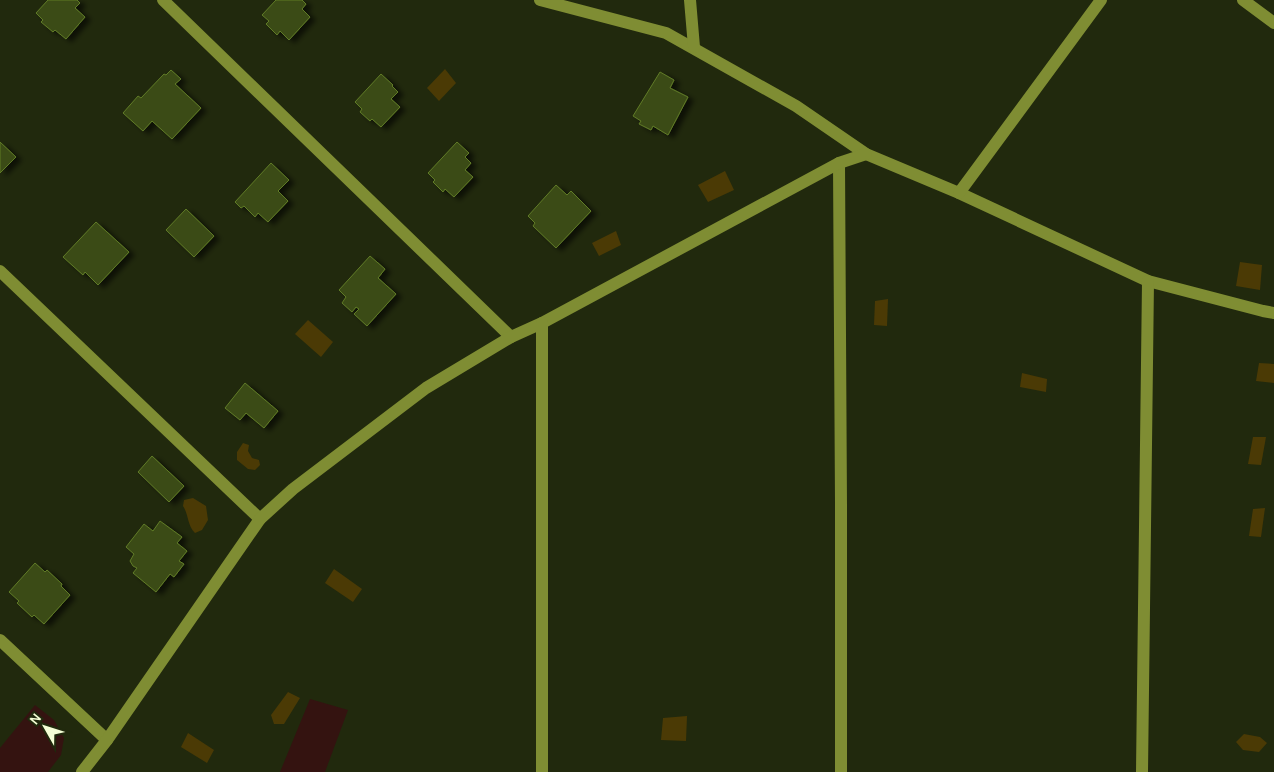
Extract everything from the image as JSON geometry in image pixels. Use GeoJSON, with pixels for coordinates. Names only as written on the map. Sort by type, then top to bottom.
{"type":"FeatureCollection","features":[{"type":"Feature","properties":{"kind":"street"},"geometry":{"type":"LineString","coordinates":[[162,0],[511,337]]}},
{"type":"Feature","properties":{"kind":"street"},"geometry":{"type":"LineString","coordinates":[[540,0],[666,33],[694,47],[796,106],[866,154],[959,193],[1148,281],[1263,311],[1274,312]]}},
{"type":"Feature","properties":{"kind":"street"},"geometry":{"type":"LineString","coordinates":[[690,0],[694,47]]}},
{"type":"Feature","properties":{"kind":"street"},"geometry":{"type":"LineString","coordinates":[[959,193],[1101,0]]}},
{"type":"Feature","properties":{"kind":"street"},"geometry":{"type":"LineString","coordinates":[[1243,0],[1274,23]]}},
{"type":"Feature","properties":{"kind":"street"},"geometry":{"type":"LineString","coordinates":[[82,772],[260,519],[293,489],[426,388],[511,337],[542,323],[839,163],[866,154]]}},
{"type":"Feature","properties":{"kind":"street"},"geometry":{"type":"LineString","coordinates":[[839,163],[841,772]]}},
{"type":"Feature","properties":{"kind":"street"},"geometry":{"type":"LineString","coordinates":[[0,271],[260,519]]}},
{"type":"Feature","properties":{"kind":"street"},"geometry":{"type":"LineString","coordinates":[[1142,772],[1148,281]]}},
{"type":"Feature","properties":{"kind":"street"},"geometry":{"type":"LineString","coordinates":[[542,323],[542,772]]}},
{"type":"Feature","properties":{"kind":"street"},"geometry":{"type":"LineString","coordinates":[[0,640],[106,740]]}},
{"type":"Feature","properties":{"kind":"shaded area"},"geometry":{"type":"Polygon","coordinates":[[[445,69],[456,83],[439,101],[427,88],[445,69]]]}},
{"type":"Feature","properties":{"kind":"shaded area"},"geometry":{"type":"Polygon","coordinates":[[[725,171],[734,190],[708,202],[698,185],[725,171]]]}},
{"type":"Feature","properties":{"kind":"shaded area"},"geometry":{"type":"Polygon","coordinates":[[[616,231],[621,245],[599,256],[592,243],[616,231]]]}},
{"type":"Feature","properties":{"kind":"shaded area"},"geometry":{"type":"Polygon","coordinates":[[[1240,262],[1262,265],[1260,290],[1236,286],[1240,262]]]}},
{"type":"Feature","properties":{"kind":"shaded area"},"geometry":{"type":"Polygon","coordinates":[[[888,299],[887,326],[874,325],[875,301],[888,299]]]}},
{"type":"Feature","properties":{"kind":"shaded area"},"geometry":{"type":"Polygon","coordinates":[[[308,320],[333,342],[321,357],[295,334],[308,320]]]}},
{"type":"Feature","properties":{"kind":"shaded area"},"geometry":{"type":"Polygon","coordinates":[[[1259,363],[1274,364],[1274,383],[1256,381],[1259,363]]]}},
{"type":"Feature","properties":{"kind":"shaded area"},"geometry":{"type":"Polygon","coordinates":[[[1022,373],[1047,379],[1046,392],[1020,387],[1022,373]]]}},
{"type":"Feature","properties":{"kind":"shaded area"},"geometry":{"type":"Polygon","coordinates":[[[1253,437],[1266,437],[1261,465],[1248,464],[1253,437]]]}},
{"type":"Feature","properties":{"kind":"shaded area"},"geometry":{"type":"Polygon","coordinates":[[[243,443],[249,445],[248,451],[252,458],[259,460],[260,465],[255,470],[248,469],[237,460],[237,452],[243,443]]]}},
{"type":"Feature","properties":{"kind":"shaded area"},"geometry":{"type":"Polygon","coordinates":[[[193,498],[206,506],[208,520],[202,530],[195,533],[183,506],[184,500],[193,498]]]}},
{"type":"Feature","properties":{"kind":"shaded area"},"geometry":{"type":"Polygon","coordinates":[[[1265,508],[1261,537],[1249,536],[1253,509],[1265,508]]]}},
{"type":"Feature","properties":{"kind":"shaded area"},"geometry":{"type":"Polygon","coordinates":[[[334,569],[362,589],[353,602],[325,583],[334,569]]]}},
{"type":"Feature","properties":{"kind":"shaded area"},"geometry":{"type":"Polygon","coordinates":[[[288,692],[300,698],[284,724],[274,724],[271,715],[288,692]]]}},
{"type":"Feature","properties":{"kind":"shaded area"},"geometry":{"type":"Polygon","coordinates":[[[310,699],[348,710],[325,772],[280,772],[310,699]]]}},
{"type":"Feature","properties":{"kind":"shaded area"},"geometry":{"type":"Polygon","coordinates":[[[35,705],[54,720],[64,738],[61,755],[48,772],[0,772],[0,748],[35,705]]]}},
{"type":"Feature","properties":{"kind":"shaded area"},"geometry":{"type":"Polygon","coordinates":[[[687,716],[686,741],[661,740],[663,718],[687,716]]]}},
{"type":"Feature","properties":{"kind":"shaded area"},"geometry":{"type":"Polygon","coordinates":[[[188,733],[214,750],[207,763],[181,747],[188,733]]]}},
{"type":"Feature","properties":{"kind":"shaded area"},"geometry":{"type":"Polygon","coordinates":[[[1244,734],[1260,737],[1267,743],[1259,752],[1243,750],[1236,742],[1244,734]]]}},
{"type":"Feature","properties":{"kind":"building"},"geometry":{"type":"Polygon","coordinates":[[[48,0],[77,0],[80,3],[75,8],[85,17],[66,39],[55,30],[53,32],[41,22],[43,20],[36,13],[48,0]]]}},
{"type":"Feature","properties":{"kind":"building"},"geometry":{"type":"Polygon","coordinates":[[[276,0],[302,0],[306,4],[302,9],[310,17],[289,40],[280,31],[277,35],[266,24],[269,21],[262,15],[276,0]]]}},
{"type":"Feature","properties":{"kind":"building"},"geometry":{"type":"Polygon","coordinates":[[[171,70],[181,79],[175,84],[201,108],[172,139],[152,121],[143,131],[123,113],[138,96],[141,98],[164,74],[166,75],[171,70]]]}},
{"type":"Feature","properties":{"kind":"building"},"geometry":{"type":"Polygon","coordinates":[[[660,72],[674,80],[670,88],[688,97],[668,135],[653,126],[651,130],[639,124],[641,121],[633,116],[660,72]]]}},
{"type":"Feature","properties":{"kind":"building"},"geometry":{"type":"Polygon","coordinates":[[[381,74],[398,92],[391,99],[400,107],[381,127],[372,119],[370,121],[360,112],[362,109],[355,102],[381,74]]]}},
{"type":"Feature","properties":{"kind":"building"},"geometry":{"type":"Polygon","coordinates":[[[0,142],[16,157],[0,173],[0,142]]]}},
{"type":"Feature","properties":{"kind":"building"},"geometry":{"type":"Polygon","coordinates":[[[457,142],[469,153],[465,157],[471,163],[465,170],[473,177],[454,197],[445,189],[443,192],[433,182],[435,180],[428,173],[457,142]]]}},
{"type":"Feature","properties":{"kind":"building"},"geometry":{"type":"Polygon","coordinates":[[[271,163],[289,180],[278,191],[288,201],[268,222],[258,213],[255,217],[244,206],[241,208],[235,202],[271,163]]]}},
{"type":"Feature","properties":{"kind":"building"},"geometry":{"type":"Polygon","coordinates":[[[556,185],[567,195],[571,191],[591,211],[556,248],[533,226],[535,223],[528,216],[556,185]]]}},
{"type":"Feature","properties":{"kind":"building"},"geometry":{"type":"Polygon","coordinates":[[[186,209],[214,236],[194,257],[166,230],[186,209]]]}},
{"type":"Feature","properties":{"kind":"building"},"geometry":{"type":"Polygon","coordinates":[[[96,222],[129,252],[98,285],[85,272],[83,275],[63,257],[96,222]]]}},
{"type":"Feature","properties":{"kind":"building"},"geometry":{"type":"Polygon","coordinates":[[[370,256],[385,269],[378,278],[396,294],[367,326],[354,314],[359,309],[356,307],[352,312],[342,303],[346,297],[339,290],[370,256]]]}},
{"type":"Feature","properties":{"kind":"building"},"geometry":{"type":"Polygon","coordinates":[[[245,383],[278,411],[264,428],[246,413],[240,420],[225,408],[245,383]]]}},
{"type":"Feature","properties":{"kind":"building"},"geometry":{"type":"Polygon","coordinates":[[[152,456],[184,486],[169,502],[138,472],[152,456]]]}},
{"type":"Feature","properties":{"kind":"building"},"geometry":{"type":"Polygon","coordinates":[[[160,521],[182,537],[177,543],[187,551],[179,561],[184,564],[174,577],[170,574],[156,592],[133,573],[137,568],[130,561],[134,554],[126,547],[144,524],[153,531],[160,521]]]}},
{"type":"Feature","properties":{"kind":"building"},"geometry":{"type":"Polygon","coordinates":[[[35,563],[45,572],[47,570],[62,584],[61,586],[70,595],[44,624],[34,615],[32,617],[17,603],[19,601],[9,592],[35,563]]]}}]}
